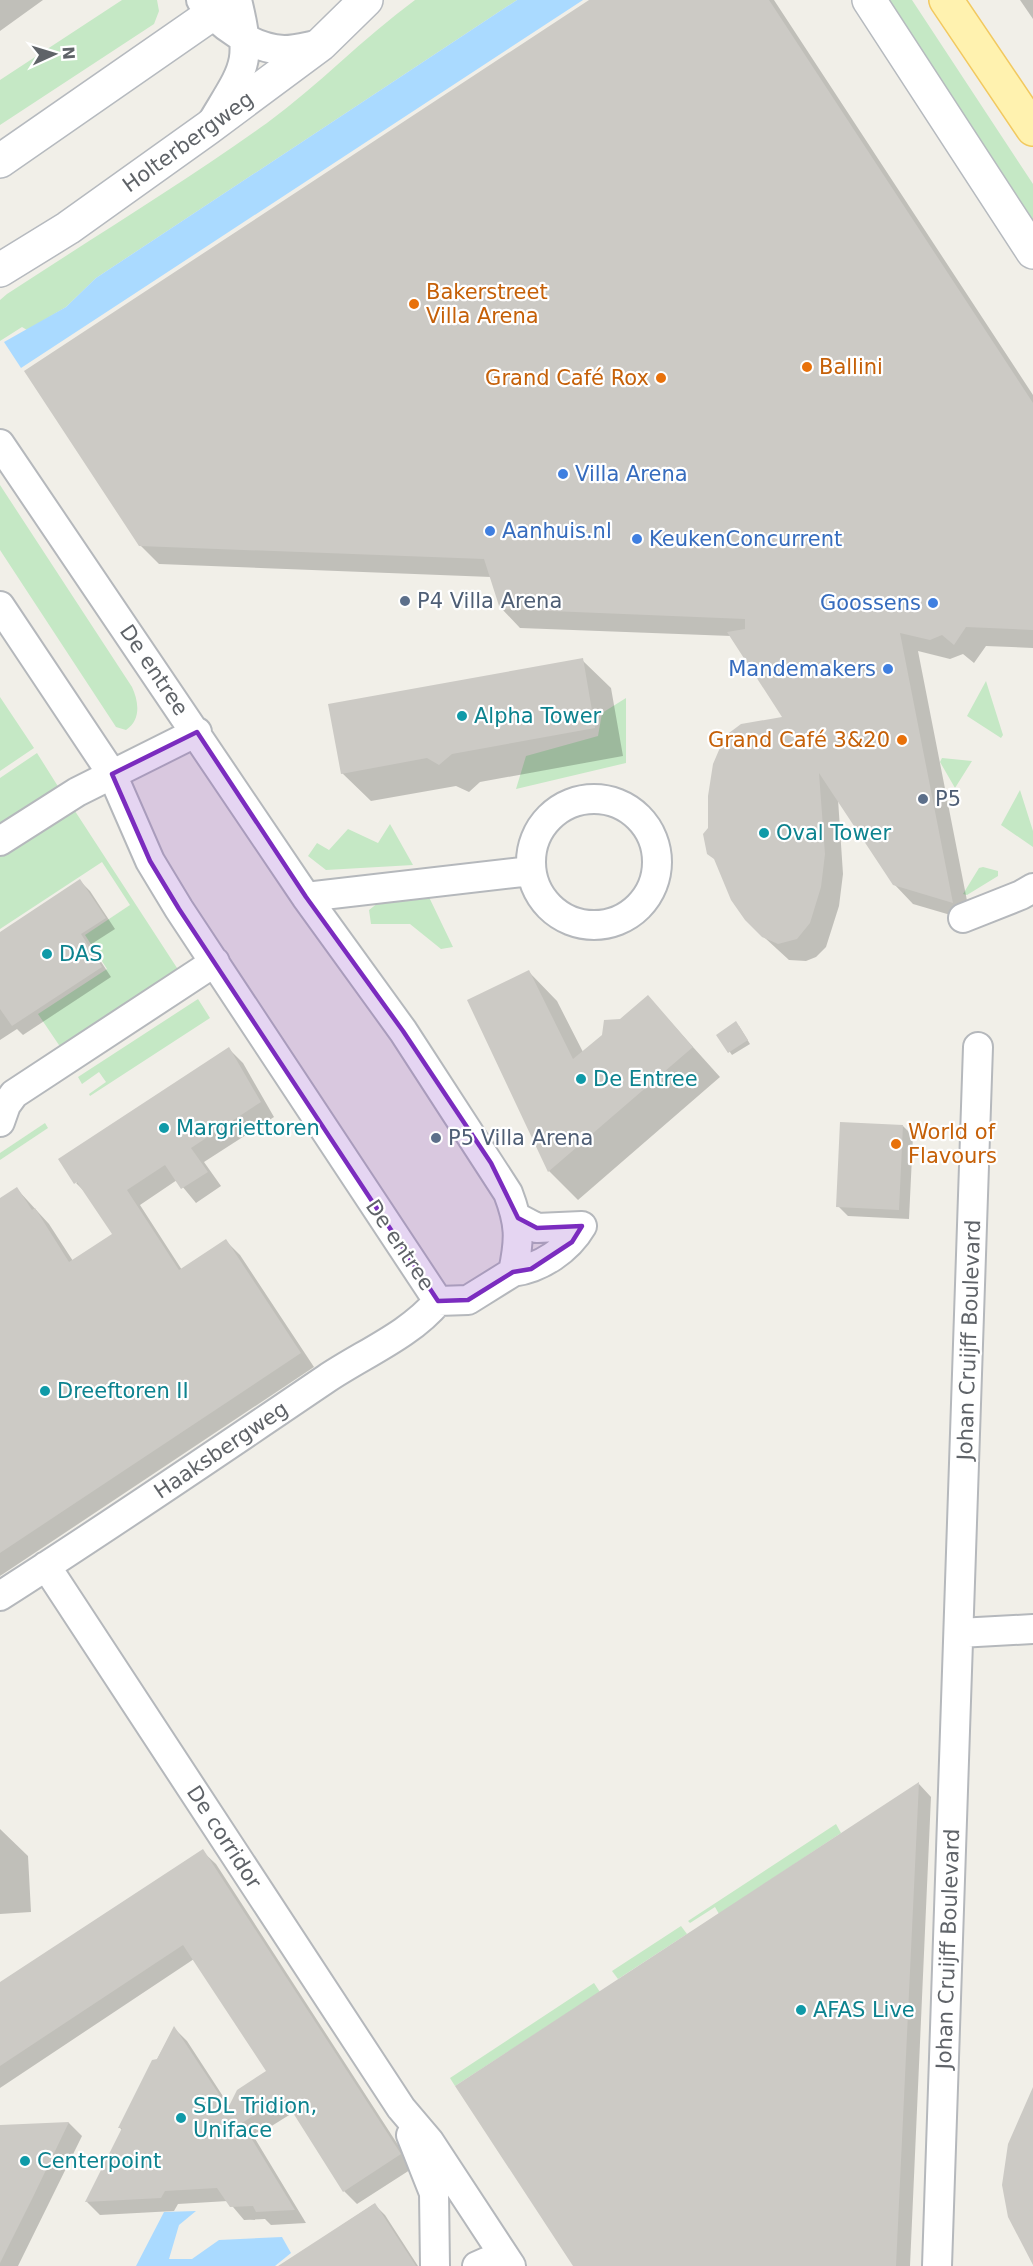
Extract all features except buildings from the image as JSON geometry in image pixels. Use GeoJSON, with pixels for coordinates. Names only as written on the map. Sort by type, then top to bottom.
{"type":"FeatureCollection","features":[{"type":"Feature","properties":{"kind":"main road","name":"Holterbergweg"},"geometry":{"type":"LineString","coordinates":[[0,270],[68,228],[208,128],[321,44],[366,0]]}},
{"type":"Feature","properties":{"kind":"main road"},"geometry":{"type":"LineString","coordinates":[[869,0],[1033,252]]}},
{"type":"Feature","properties":{"kind":"main road"},"geometry":{"type":"LineString","coordinates":[[946,0],[1033,129]]}},
{"type":"Feature","properties":{"kind":"main road"},"geometry":{"type":"LineString","coordinates":[[0,161],[220,3]]}},
{"type":"Feature","properties":{"kind":"street"},"geometry":{"type":"LineString","coordinates":[[220,3],[246,38],[284,50],[321,44]]}},
{"type":"Feature","properties":{"kind":"street"},"geometry":{"type":"LineString","coordinates":[[208,128],[243,71],[246,38]]}},
{"type":"Feature","properties":{"kind":"street","name":"De entree"},"geometry":{"type":"LineString","coordinates":[[0,444],[306,897],[403,1030],[491,1163],[508,1193],[518,1218],[519,1245],[513,1272],[468,1300],[438,1301],[150,861],[112,774],[0,606]]}},
{"type":"Feature","properties":{"kind":"street"},"geometry":{"type":"LineString","coordinates":[[0,841],[77,792],[196,732]]}},
{"type":"Feature","properties":{"kind":"street"},"geometry":{"type":"LineString","coordinates":[[594,799],[615,802],[642,820],[653,838],[657,858],[656,875],[643,903],[623,919],[599,926],[569,920],[547,905],[537,889],[531,871],[533,846],[547,820],[558,810],[579,801],[594,799]]}},
{"type":"Feature","properties":{"kind":"street"},"geometry":{"type":"LineString","coordinates":[[306,897],[531,871]]}},
{"type":"Feature","properties":{"kind":"street"},"geometry":{"type":"LineString","coordinates":[[963,918],[1033,888]]}},
{"type":"Feature","properties":{"kind":"street"},"geometry":{"type":"LineString","coordinates":[[0,1122],[7,1095],[216,962]]}},
{"type":"Feature","properties":{"kind":"street","name":"Johan Cruijff Boulevard"},"geometry":{"type":"LineString","coordinates":[[937,2266],[978,1047]]}},
{"type":"Feature","properties":{"kind":"street"},"geometry":{"type":"LineString","coordinates":[[513,1272],[531,1269],[572,1242],[582,1226],[537,1228],[518,1218]]}},
{"type":"Feature","properties":{"kind":"street","name":"Haaksbergweg"},"geometry":{"type":"LineString","coordinates":[[0,1596],[337,1371],[426,1315],[438,1301]]}},
{"type":"Feature","properties":{"kind":"street","name":"De corridor"},"geometry":{"type":"LineString","coordinates":[[46,1566],[401,2108],[429,2141],[511,2266]]}},
{"type":"Feature","properties":{"kind":"street"},"geometry":{"type":"LineString","coordinates":[[959,1633],[1033,1629]]}},
{"type":"Feature","properties":{"kind":"street","name":"De corridor"},"geometry":{"type":"LineString","coordinates":[[401,2108],[434,2193],[435,2266]]}},
{"type":"Feature","properties":{"kind":"street"},"geometry":{"type":"LineString","coordinates":[[477,2266],[486,2262],[505,2266]]}},
{"type":"Feature","properties":{"kind":"highlighted area"},"geometry":{"type":"Polygon","coordinates":[[[197,732],[306,897],[403,1031],[491,1163],[518,1218],[537,1228],[582,1226],[572,1242],[531,1269],[513,1272],[468,1300],[438,1301],[179,909],[150,861],[112,774],[197,732]]]}},
{"type":"Feature","properties":{"kind":"green space"},"geometry":{"type":"Polygon","coordinates":[[[122,0],[157,0],[159,11],[154,24],[0,125],[0,80],[122,0]]]}},
{"type":"Feature","properties":{"kind":"green space"},"geometry":{"type":"Polygon","coordinates":[[[415,0],[517,0],[96,278],[66,307],[27,330],[22,327],[0,341],[0,300],[7,294],[267,123],[415,0]]]}},
{"type":"Feature","properties":{"kind":"green space"},"geometry":{"type":"Polygon","coordinates":[[[889,0],[912,0],[1033,184],[1033,220],[889,0]]]}},
{"type":"Feature","properties":{"kind":"green space"},"geometry":{"type":"Polygon","coordinates":[[[0,485],[132,687],[137,710],[134,721],[126,730],[116,727],[0,550],[0,485]]]}},
{"type":"Feature","properties":{"kind":"green space"},"geometry":{"type":"Polygon","coordinates":[[[986,681],[1003,735],[1001,738],[967,716],[986,681]]]}},
{"type":"Feature","properties":{"kind":"green space"},"geometry":{"type":"Polygon","coordinates":[[[0,697],[34,748],[0,771],[0,697]]]}},
{"type":"Feature","properties":{"kind":"green space"},"geometry":{"type":"Polygon","coordinates":[[[626,698],[626,763],[516,789],[526,756],[598,736],[602,713],[626,698]]]}},
{"type":"Feature","properties":{"kind":"green space"},"geometry":{"type":"Polygon","coordinates":[[[37,753],[59,788],[0,826],[0,778],[37,753]]]}},
{"type":"Feature","properties":{"kind":"green space"},"geometry":{"type":"Polygon","coordinates":[[[942,758],[972,761],[955,788],[940,762],[942,758]]]}},
{"type":"Feature","properties":{"kind":"green space"},"geometry":{"type":"Polygon","coordinates":[[[1020,790],[1033,831],[1033,847],[1001,825],[1020,790]]]}},
{"type":"Feature","properties":{"kind":"green space"},"geometry":{"type":"Polygon","coordinates":[[[73,808],[179,971],[61,1048],[38,1014],[107,969],[85,935],[130,905],[102,862],[0,929],[0,856],[73,808]]]}},
{"type":"Feature","properties":{"kind":"green space"},"geometry":{"type":"Polygon","coordinates":[[[390,824],[413,865],[326,870],[308,856],[317,843],[329,850],[348,829],[378,843],[390,824]]]}},
{"type":"Feature","properties":{"kind":"green space"},"geometry":{"type":"Polygon","coordinates":[[[979,868],[998,871],[998,876],[967,895],[963,894],[979,868]]]}},
{"type":"Feature","properties":{"kind":"green space"},"geometry":{"type":"Polygon","coordinates":[[[428,895],[453,947],[441,949],[410,924],[371,924],[369,910],[387,896],[428,895]]]}},
{"type":"Feature","properties":{"kind":"green space"},"geometry":{"type":"Polygon","coordinates":[[[198,999],[210,1018],[90,1096],[89,1094],[106,1082],[99,1072],[82,1084],[78,1077],[198,999]]]}},
{"type":"Feature","properties":{"kind":"green space"},"geometry":{"type":"Polygon","coordinates":[[[45,1123],[48,1128],[0,1160],[0,1153],[45,1123]]]}},
{"type":"Feature","properties":{"kind":"green space"},"geometry":{"type":"Polygon","coordinates":[[[836,1824],[841,1833],[719,1914],[715,1907],[690,1923],[688,1921],[836,1824]]]}},
{"type":"Feature","properties":{"kind":"green space"},"geometry":{"type":"Polygon","coordinates":[[[681,1926],[687,1934],[618,1979],[612,1971],[681,1926]]]}},
{"type":"Feature","properties":{"kind":"green space"},"geometry":{"type":"Polygon","coordinates":[[[594,1983],[600,1992],[455,2086],[450,2078],[594,1983]]]}},
{"type":"Feature","properties":{"kind":"water"},"geometry":{"type":"Polygon","coordinates":[[[517,0],[583,0],[21,368],[4,342],[66,307],[96,278],[517,0]]]}},
{"type":"Feature","properties":{"kind":"water"},"geometry":{"type":"Polygon","coordinates":[[[196,2211],[179,2225],[169,2259],[192,2259],[219,2240],[282,2237],[291,2253],[275,2266],[136,2266],[164,2212],[196,2211]]]}},
{"type":"Feature","properties":{"kind":"place","name":"Bakerstreet Villa Arena"},"geometry":{"type":"Point","coordinates":[414,304]}},
{"type":"Feature","properties":{"kind":"place","name":"Ballini"},"geometry":{"type":"Point","coordinates":[807,367]}},
{"type":"Feature","properties":{"kind":"place","name":"Grand Café Rox"},"geometry":{"type":"Point","coordinates":[661,378]}},
{"type":"Feature","properties":{"kind":"place","name":"Villa Arena"},"geometry":{"type":"Point","coordinates":[563,474]}},
{"type":"Feature","properties":{"kind":"place","name":"Aanhuis.nl"},"geometry":{"type":"Point","coordinates":[490,531]}},
{"type":"Feature","properties":{"kind":"place","name":"KeukenConcurrent"},"geometry":{"type":"Point","coordinates":[637,539]}},
{"type":"Feature","properties":{"kind":"place","name":"P4 Villa Arena"},"geometry":{"type":"Point","coordinates":[405,601]}},
{"type":"Feature","properties":{"kind":"place","name":"Goossens"},"geometry":{"type":"Point","coordinates":[933,603]}},
{"type":"Feature","properties":{"kind":"place","name":"Mandemakers"},"geometry":{"type":"Point","coordinates":[888,669]}},
{"type":"Feature","properties":{"kind":"place","name":"Alpha Tower"},"geometry":{"type":"Point","coordinates":[462,716]}},
{"type":"Feature","properties":{"kind":"place","name":"Grand Café 3&20"},"geometry":{"type":"Point","coordinates":[902,740]}},
{"type":"Feature","properties":{"kind":"place","name":"P5"},"geometry":{"type":"Point","coordinates":[923,799]}},
{"type":"Feature","properties":{"kind":"place","name":"Oval Tower"},"geometry":{"type":"Point","coordinates":[764,833]}},
{"type":"Feature","properties":{"kind":"place","name":"DAS"},"geometry":{"type":"Point","coordinates":[47,954]}},
{"type":"Feature","properties":{"kind":"place","name":"De Entree"},"geometry":{"type":"Point","coordinates":[581,1079]}},
{"type":"Feature","properties":{"kind":"place","name":"Margriettoren"},"geometry":{"type":"Point","coordinates":[164,1128]}},
{"type":"Feature","properties":{"kind":"place","name":"P5 Villa Arena"},"geometry":{"type":"Point","coordinates":[436,1138]}},
{"type":"Feature","properties":{"kind":"place","name":"World of Flavours"},"geometry":{"type":"Point","coordinates":[896,1144]}},
{"type":"Feature","properties":{"kind":"place","name":"Dreeftoren II"},"geometry":{"type":"Point","coordinates":[45,1391]}},
{"type":"Feature","properties":{"kind":"place","name":"AFAS Live"},"geometry":{"type":"Point","coordinates":[801,2010]}},
{"type":"Feature","properties":{"kind":"place","name":"SDL Tridion, Uniface"},"geometry":{"type":"Point","coordinates":[181,2118]}},
{"type":"Feature","properties":{"kind":"place","name":"Centerpoint"},"geometry":{"type":"Point","coordinates":[25,2161]}}]}
